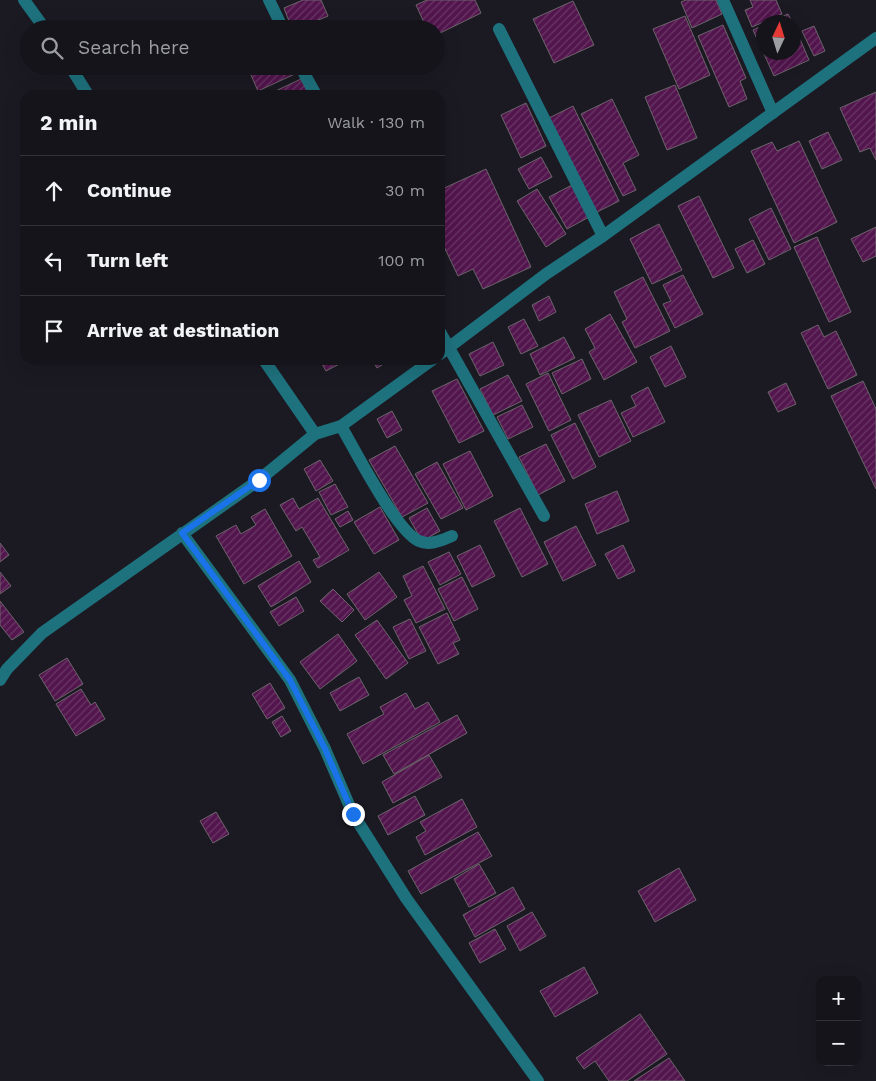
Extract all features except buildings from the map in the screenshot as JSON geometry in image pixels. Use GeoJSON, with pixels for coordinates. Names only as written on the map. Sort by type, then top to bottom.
{"type":"FeatureCollection","features":[{"type":"Feature","properties":{"kind":"street"},"geometry":{"type":"LineString","coordinates":[[24,0],[39,20]]}},
{"type":"Feature","properties":{"kind":"street"},"geometry":{"type":"LineString","coordinates":[[269,0],[279,20]]}},
{"type":"Feature","properties":{"kind":"street"},"geometry":{"type":"LineString","coordinates":[[724,0],[773,114]]}},
{"type":"Feature","properties":{"kind":"street"},"geometry":{"type":"LineString","coordinates":[[499,29],[603,236]]}},
{"type":"Feature","properties":{"kind":"street"},"geometry":{"type":"LineString","coordinates":[[445,350],[546,274],[603,236],[876,38]]}},
{"type":"Feature","properties":{"kind":"street"},"geometry":{"type":"LineString","coordinates":[[76,75],[85,90]]}},
{"type":"Feature","properties":{"kind":"street"},"geometry":{"type":"LineString","coordinates":[[305,75],[313,90]]}},
{"type":"Feature","properties":{"kind":"street"},"geometry":{"type":"LineString","coordinates":[[445,353],[544,516]]}},
{"type":"Feature","properties":{"kind":"street"},"geometry":{"type":"LineString","coordinates":[[267,365],[315,434]]}},
{"type":"Feature","properties":{"kind":"street"},"geometry":{"type":"LineString","coordinates":[[0,680],[6,669],[42,633],[259,480],[315,434],[341,426],[425,365]]}},
{"type":"Feature","properties":{"kind":"street"},"geometry":{"type":"LineString","coordinates":[[341,426],[396,519],[408,533],[419,541],[433,543],[452,536]]}},
{"type":"Feature","properties":{"kind":"street"},"geometry":{"type":"LineString","coordinates":[[182,533],[290,680],[317,732],[353,814],[406,898],[538,1081]]}},
{"type":"Feature","properties":{"kind":"route"},"geometry":{"type":"LineString","coordinates":[[259,480],[182,533],[210,568],[290,680],[325,749],[337,781],[353,814]]}}]}
